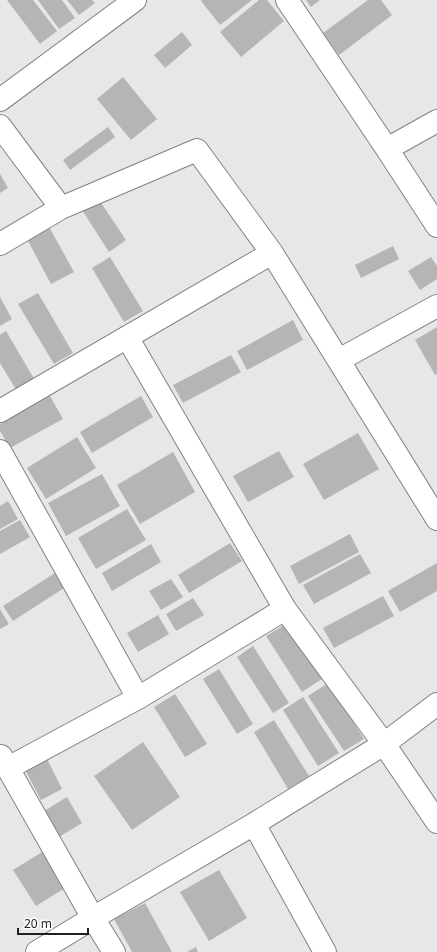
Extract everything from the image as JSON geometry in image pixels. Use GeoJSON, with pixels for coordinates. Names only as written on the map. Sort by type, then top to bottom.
{"type":"FeatureCollection","features":[{"type":"Feature","properties":{"kind":"street"},"geometry":{"type":"LineString","coordinates":[[0,100],[135,0]]}},
{"type":"Feature","properties":{"kind":"street"},"geometry":{"type":"LineString","coordinates":[[287,0],[437,226]]}},
{"type":"Feature","properties":{"kind":"street"},"geometry":{"type":"LineString","coordinates":[[387,149],[437,121]]}},
{"type":"Feature","properties":{"kind":"street"},"geometry":{"type":"LineString","coordinates":[[0,126],[61,208]]}},
{"type":"Feature","properties":{"kind":"street"},"geometry":{"type":"LineString","coordinates":[[0,244],[61,208],[197,150],[272,253],[437,518]]}},
{"type":"Feature","properties":{"kind":"street"},"geometry":{"type":"LineString","coordinates":[[0,411],[272,253]]}},
{"type":"Feature","properties":{"kind":"street"},"geometry":{"type":"LineString","coordinates":[[339,360],[437,306]]}},
{"type":"Feature","properties":{"kind":"street"},"geometry":{"type":"LineString","coordinates":[[127,337],[285,608],[384,744],[437,822]]}},
{"type":"Feature","properties":{"kind":"street"},"geometry":{"type":"LineString","coordinates":[[0,451],[138,698]]}},
{"type":"Feature","properties":{"kind":"street"},"geometry":{"type":"LineString","coordinates":[[114,952],[93,918],[4,761],[138,698],[285,608]]}},
{"type":"Feature","properties":{"kind":"street"},"geometry":{"type":"LineString","coordinates":[[37,952],[254,824],[384,744],[437,704]]}},
{"type":"Feature","properties":{"kind":"street"},"geometry":{"type":"LineString","coordinates":[[254,824],[325,952]]}},
{"type":"Feature","properties":{"kind":"building"},"geometry":{"type":"Polygon","coordinates":[[[7,0],[33,0],[57,31],[40,44],[7,0]]]}},
{"type":"Feature","properties":{"kind":"building"},"geometry":{"type":"Polygon","coordinates":[[[38,0],[62,0],[75,18],[59,29],[38,0]]]}},
{"type":"Feature","properties":{"kind":"building"},"geometry":{"type":"Polygon","coordinates":[[[67,0],[92,0],[95,3],[79,15],[67,0]]]}},
{"type":"Feature","properties":{"kind":"building"},"geometry":{"type":"Polygon","coordinates":[[[252,0],[220,25],[201,1],[252,0]]]}},
{"type":"Feature","properties":{"kind":"building"},"geometry":{"type":"Polygon","coordinates":[[[259,0],[267,0],[284,21],[241,57],[220,32],[259,0]]]}},
{"type":"Feature","properties":{"kind":"building"},"geometry":{"type":"Polygon","coordinates":[[[306,0],[320,0],[311,7],[306,0]]]}},
{"type":"Feature","properties":{"kind":"building"},"geometry":{"type":"Polygon","coordinates":[[[368,0],[381,0],[392,15],[339,55],[323,33],[368,0]]]}},
{"type":"Feature","properties":{"kind":"building"},"geometry":{"type":"Polygon","coordinates":[[[182,32],[192,45],[165,68],[154,55],[182,32]]]}},
{"type":"Feature","properties":{"kind":"building"},"geometry":{"type":"Polygon","coordinates":[[[123,77],[157,119],[131,140],[97,99],[123,77]]]}},
{"type":"Feature","properties":{"kind":"building"},"geometry":{"type":"Polygon","coordinates":[[[108,127],[115,137],[70,170],[63,160],[108,127]]]}},
{"type":"Feature","properties":{"kind":"building"},"geometry":{"type":"Polygon","coordinates":[[[0,174],[8,188],[0,193],[0,174]]]}},
{"type":"Feature","properties":{"kind":"building"},"geometry":{"type":"Polygon","coordinates":[[[91,188],[126,240],[109,252],[75,199],[91,188]]]}},
{"type":"Feature","properties":{"kind":"building"},"geometry":{"type":"Polygon","coordinates":[[[43,216],[74,272],[51,284],[21,228],[43,216]]]}},
{"type":"Feature","properties":{"kind":"building"},"geometry":{"type":"Polygon","coordinates":[[[393,246],[399,259],[361,278],[355,265],[393,246]]]}},
{"type":"Feature","properties":{"kind":"building"},"geometry":{"type":"Polygon","coordinates":[[[110,257],[143,311],[124,322],[92,268],[110,257]]]}},
{"type":"Feature","properties":{"kind":"building"},"geometry":{"type":"Polygon","coordinates":[[[431,257],[437,266],[437,279],[420,290],[408,271],[431,257]]]}},
{"type":"Feature","properties":{"kind":"building"},"geometry":{"type":"Polygon","coordinates":[[[38,293],[73,353],[54,364],[18,304],[38,293]]]}},
{"type":"Feature","properties":{"kind":"building"},"geometry":{"type":"Polygon","coordinates":[[[0,297],[12,319],[0,326],[0,297]]]}},
{"type":"Feature","properties":{"kind":"building"},"geometry":{"type":"Polygon","coordinates":[[[293,320],[303,340],[247,370],[237,351],[293,320]]]}},
{"type":"Feature","properties":{"kind":"building"},"geometry":{"type":"Polygon","coordinates":[[[437,327],[437,374],[435,375],[415,340],[437,327]]]}},
{"type":"Feature","properties":{"kind":"building"},"geometry":{"type":"Polygon","coordinates":[[[6,331],[36,382],[18,393],[0,363],[0,335],[6,331]]]}},
{"type":"Feature","properties":{"kind":"building"},"geometry":{"type":"Polygon","coordinates":[[[231,355],[241,372],[183,403],[173,385],[231,355]]]}},
{"type":"Feature","properties":{"kind":"building"},"geometry":{"type":"Polygon","coordinates":[[[50,396],[63,419],[10,448],[0,431],[0,424],[50,396]]]}},
{"type":"Feature","properties":{"kind":"building"},"geometry":{"type":"Polygon","coordinates":[[[141,396],[153,417],[92,453],[80,432],[141,396]]]}},
{"type":"Feature","properties":{"kind":"building"},"geometry":{"type":"Polygon","coordinates":[[[358,433],[379,469],[324,500],[303,464],[358,433]]]}},
{"type":"Feature","properties":{"kind":"building"},"geometry":{"type":"Polygon","coordinates":[[[77,437],[96,468],[46,499],[27,468],[77,437]]]}},
{"type":"Feature","properties":{"kind":"building"},"geometry":{"type":"Polygon","coordinates":[[[279,451],[294,477],[248,502],[233,476],[279,451]]]}},
{"type":"Feature","properties":{"kind":"building"},"geometry":{"type":"Polygon","coordinates":[[[173,452],[195,492],[140,524],[117,485],[173,452]]]}},
{"type":"Feature","properties":{"kind":"building"},"geometry":{"type":"Polygon","coordinates":[[[102,474],[120,506],[66,536],[48,503],[102,474]]]}},
{"type":"Feature","properties":{"kind":"building"},"geometry":{"type":"Polygon","coordinates":[[[8,501],[18,519],[0,529],[0,506],[8,501]]]}},
{"type":"Feature","properties":{"kind":"building"},"geometry":{"type":"Polygon","coordinates":[[[127,509],[146,540],[96,569],[78,538],[127,509]]]}},
{"type":"Feature","properties":{"kind":"building"},"geometry":{"type":"Polygon","coordinates":[[[20,520],[30,537],[0,554],[0,531],[20,520]]]}},
{"type":"Feature","properties":{"kind":"building"},"geometry":{"type":"Polygon","coordinates":[[[350,534],[359,552],[299,584],[290,566],[350,534]]]}},
{"type":"Feature","properties":{"kind":"building"},"geometry":{"type":"Polygon","coordinates":[[[230,543],[242,561],[189,593],[178,575],[230,543]]]}},
{"type":"Feature","properties":{"kind":"building"},"geometry":{"type":"Polygon","coordinates":[[[151,544],[161,562],[112,591],[102,573],[151,544]]]}},
{"type":"Feature","properties":{"kind":"building"},"geometry":{"type":"Polygon","coordinates":[[[360,554],[371,573],[314,604],[303,585],[360,554]]]}},
{"type":"Feature","properties":{"kind":"building"},"geometry":{"type":"Polygon","coordinates":[[[437,563],[437,591],[400,612],[388,591],[437,563]]]}},
{"type":"Feature","properties":{"kind":"building"},"geometry":{"type":"Polygon","coordinates":[[[55,573],[64,588],[13,621],[3,606],[55,573]]]}},
{"type":"Feature","properties":{"kind":"building"},"geometry":{"type":"Polygon","coordinates":[[[171,579],[183,597],[161,610],[149,591],[171,579]]]}},
{"type":"Feature","properties":{"kind":"building"},"geometry":{"type":"Polygon","coordinates":[[[383,596],[394,616],[334,648],[323,628],[383,596]]]}},
{"type":"Feature","properties":{"kind":"building"},"geometry":{"type":"Polygon","coordinates":[[[193,598],[204,615],[176,631],[166,614],[193,598]]]}},
{"type":"Feature","properties":{"kind":"building"},"geometry":{"type":"Polygon","coordinates":[[[0,609],[9,624],[0,629],[0,609]]]}},
{"type":"Feature","properties":{"kind":"building"},"geometry":{"type":"Polygon","coordinates":[[[158,615],[169,634],[138,652],[127,633],[158,615]]]}},
{"type":"Feature","properties":{"kind":"building"},"geometry":{"type":"Polygon","coordinates":[[[286,624],[322,679],[302,692],[266,636],[286,624]]]}},
{"type":"Feature","properties":{"kind":"building"},"geometry":{"type":"Polygon","coordinates":[[[253,646],[289,703],[273,713],[237,657],[253,646]]]}},
{"type":"Feature","properties":{"kind":"building"},"geometry":{"type":"Polygon","coordinates":[[[219,669],[253,724],[237,734],[203,679],[219,669]]]}},
{"type":"Feature","properties":{"kind":"building"},"geometry":{"type":"Polygon","coordinates":[[[328,683],[364,739],[344,751],[308,696],[328,683]]]}},
{"type":"Feature","properties":{"kind":"building"},"geometry":{"type":"Polygon","coordinates":[[[175,694],[207,744],[185,757],[154,707],[175,694]]]}},
{"type":"Feature","properties":{"kind":"building"},"geometry":{"type":"Polygon","coordinates":[[[303,697],[339,753],[318,766],[283,710],[303,697]]]}},
{"type":"Feature","properties":{"kind":"building"},"geometry":{"type":"Polygon","coordinates":[[[274,720],[309,776],[288,789],[254,732],[274,720]]]}},
{"type":"Feature","properties":{"kind":"building"},"geometry":{"type":"Polygon","coordinates":[[[143,742],[180,797],[132,830],[94,776],[143,742]]]}},
{"type":"Feature","properties":{"kind":"building"},"geometry":{"type":"Polygon","coordinates":[[[47,759],[62,789],[41,800],[25,770],[47,759]]]}},
{"type":"Feature","properties":{"kind":"building"},"geometry":{"type":"Polygon","coordinates":[[[67,797],[82,823],[59,837],[44,811],[67,797]]]}},
{"type":"Feature","properties":{"kind":"building"},"geometry":{"type":"Polygon","coordinates":[[[42,852],[65,888],[36,906],[13,870],[42,852]]]}},
{"type":"Feature","properties":{"kind":"building"},"geometry":{"type":"Polygon","coordinates":[[[219,870],[247,918],[209,941],[180,892],[219,870]]]}},
{"type":"Feature","properties":{"kind":"building"},"geometry":{"type":"Polygon","coordinates":[[[145,903],[172,952],[132,952],[114,919],[145,903]]]}},
{"type":"Feature","properties":{"kind":"building"},"geometry":{"type":"Polygon","coordinates":[[[196,947],[198,952],[187,952],[196,947]]]}}]}
